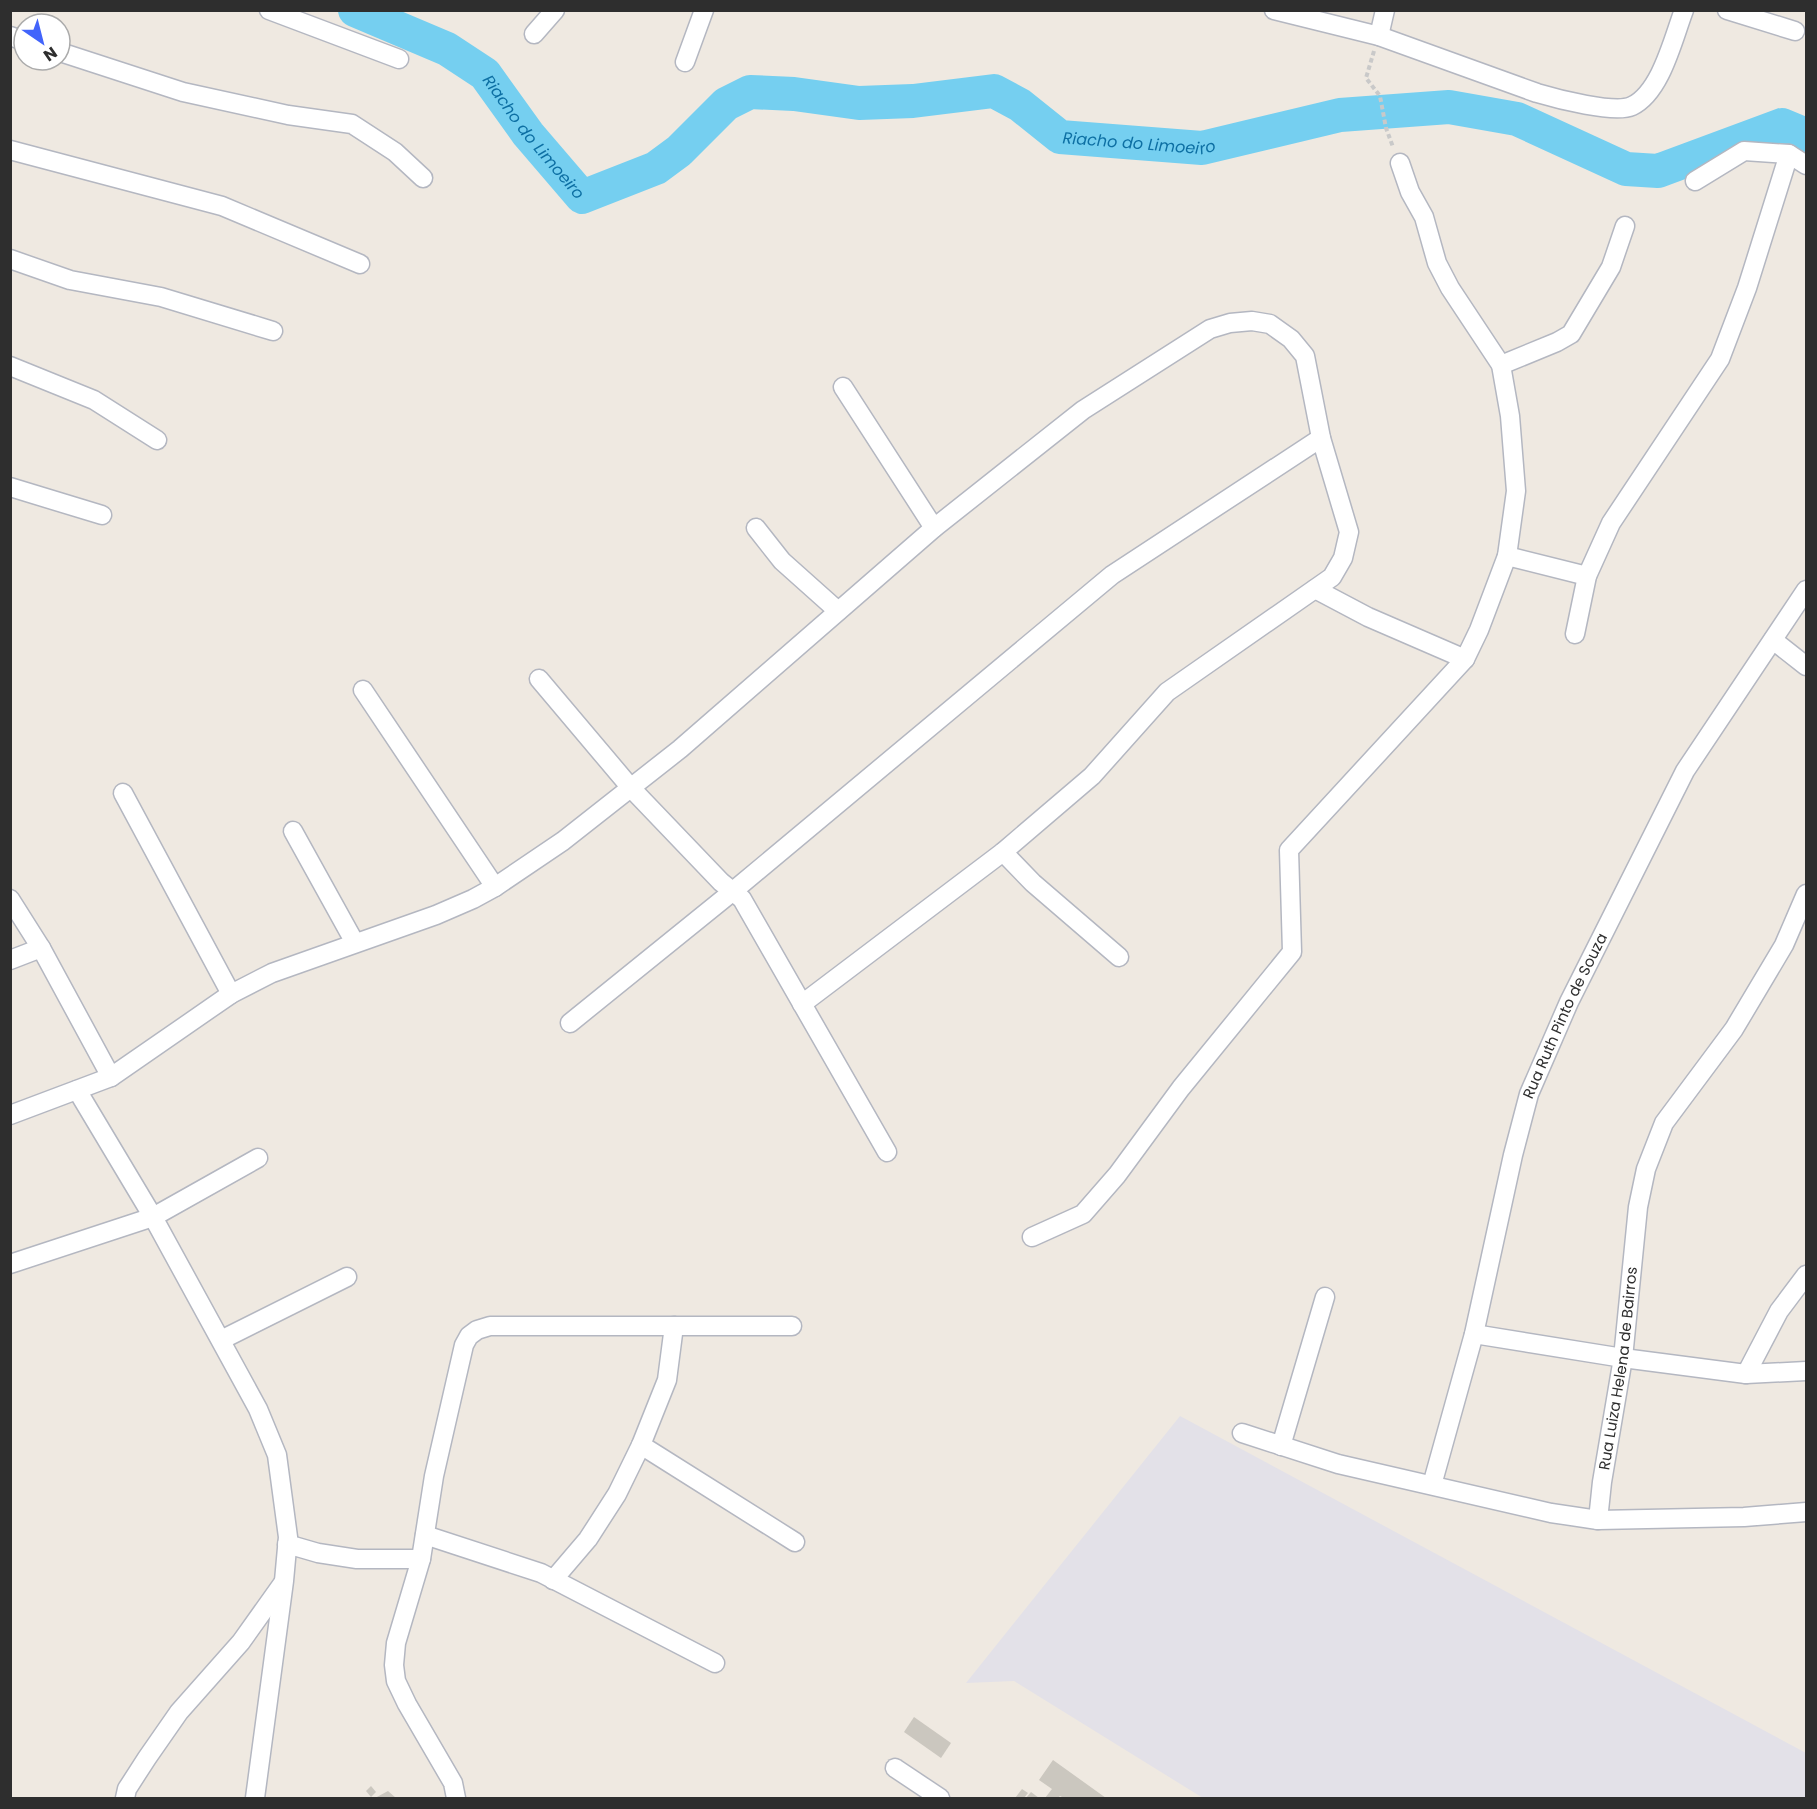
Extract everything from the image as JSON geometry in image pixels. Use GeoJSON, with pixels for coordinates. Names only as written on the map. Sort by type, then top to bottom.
{"type":"FeatureCollection","features":[{"type":"Feature","properties":{"kind":"street"},"geometry":{"type":"LineString","coordinates":[[269,10],[399,59]]}},
{"type":"Feature","properties":{"kind":"street"},"geometry":{"type":"LineString","coordinates":[[534,34],[555,10]]}},
{"type":"Feature","properties":{"kind":"street"},"geometry":{"type":"LineString","coordinates":[[685,62],[704,10]]}},
{"type":"Feature","properties":{"kind":"street"},"geometry":{"type":"LineString","coordinates":[[1274,10],[1379,36],[1537,93],[1614,109],[1631,107],[1646,97],[1657,81],[1684,10]]}},
{"type":"Feature","properties":{"kind":"street"},"geometry":{"type":"LineString","coordinates":[[1379,36],[1385,10]]}},
{"type":"Feature","properties":{"kind":"street"},"geometry":{"type":"LineString","coordinates":[[1727,10],[1795,31]]}},
{"type":"Feature","properties":{"kind":"street"},"geometry":{"type":"LineString","coordinates":[[72,56],[183,92],[288,115],[352,124],[394,152],[423,177]]}},
{"type":"Feature","properties":{"kind":"street"},"geometry":{"type":"LineString","coordinates":[[10,150],[222,206],[360,264]]}},
{"type":"Feature","properties":{"kind":"street"},"geometry":{"type":"LineString","coordinates":[[1695,181],[1744,151],[1789,154],[1806,165]]}},
{"type":"Feature","properties":{"kind":"street"},"geometry":{"type":"LineString","coordinates":[[1575,634],[1587,576],[1611,524],[1720,359],[1747,288],[1789,154]]}},
{"type":"Feature","properties":{"kind":"street"},"geometry":{"type":"LineString","coordinates":[[1032,1237],[1083,1214],[1117,1175],[1181,1088],[1292,952],[1289,850],[1465,660],[1507,556],[1515,491],[1510,416],[1501,365],[1450,288],[1437,263],[1424,217],[1410,192],[1400,163]]}},
{"type":"Feature","properties":{"kind":"street"},"geometry":{"type":"LineString","coordinates":[[1501,365],[1571,334],[1611,267],[1625,226]]}},
{"type":"Feature","properties":{"kind":"street"},"geometry":{"type":"LineString","coordinates":[[10,259],[70,280],[161,297],[273,331]]}},
{"type":"Feature","properties":{"kind":"street"},"geometry":{"type":"LineString","coordinates":[[10,1115],[111,1077],[231,993],[272,973],[436,915],[495,887],[563,841],[680,749],[934,528],[1083,410],[1210,329],[1230,323],[1252,321],[1270,324],[1291,339],[1305,356],[1321,438],[1349,532],[1343,558],[1332,577],[1167,692],[1092,776],[1003,852],[802,1004]]}},
{"type":"Feature","properties":{"kind":"street"},"geometry":{"type":"LineString","coordinates":[[10,366],[94,400],[157,440]]}},
{"type":"Feature","properties":{"kind":"street"},"geometry":{"type":"LineString","coordinates":[[843,387],[934,528]]}},
{"type":"Feature","properties":{"kind":"street"},"geometry":{"type":"LineString","coordinates":[[570,1023],[732,892],[1112,575],[1321,438]]}},
{"type":"Feature","properties":{"kind":"street"},"geometry":{"type":"LineString","coordinates":[[10,487],[102,515]]}},
{"type":"Feature","properties":{"kind":"street"},"geometry":{"type":"LineString","coordinates":[[756,528],[782,561],[838,611]]}},
{"type":"Feature","properties":{"kind":"street"},"geometry":{"type":"LineString","coordinates":[[1507,556],[1587,576]]}},
{"type":"Feature","properties":{"kind":"street"},"geometry":{"type":"LineString","coordinates":[[1315,589],[1368,617],[1465,660]]}},
{"type":"Feature","properties":{"kind":"street","name":"Rua Ruth Pinto de Souza"},"geometry":{"type":"LineString","coordinates":[[1432,1485],[1474,1334],[1529,1094],[1569,1002],[1685,771],[1806,590]]}},
{"type":"Feature","properties":{"kind":"street"},"geometry":{"type":"LineString","coordinates":[[1773,640],[1806,666]]}},
{"type":"Feature","properties":{"kind":"street"},"geometry":{"type":"LineString","coordinates":[[539,680],[631,788],[721,882],[742,899],[887,1152]]}},
{"type":"Feature","properties":{"kind":"street"},"geometry":{"type":"LineString","coordinates":[[363,690],[495,887]]}},
{"type":"Feature","properties":{"kind":"street"},"geometry":{"type":"LineString","coordinates":[[123,793],[231,993]]}},
{"type":"Feature","properties":{"kind":"street"},"geometry":{"type":"LineString","coordinates":[[293,831],[355,943]]}},
{"type":"Feature","properties":{"kind":"street"},"geometry":{"type":"LineString","coordinates":[[1003,852],[1033,883],[1119,957]]}},
{"type":"Feature","properties":{"kind":"street","name":"Rua Luiza Helena de Bairros"},"geometry":{"type":"LineString","coordinates":[[1598,1520],[1602,1482],[1623,1358],[1638,1207],[1647,1169],[1664,1123],[1734,1029],[1784,945],[1806,894]]}},
{"type":"Feature","properties":{"kind":"street"},"geometry":{"type":"LineString","coordinates":[[10,899],[41,948],[111,1077]]}},
{"type":"Feature","properties":{"kind":"street"},"geometry":{"type":"LineString","coordinates":[[10,960],[41,948]]}},
{"type":"Feature","properties":{"kind":"street"},"geometry":{"type":"LineString","coordinates":[[78,1090],[153,1217],[221,1340],[258,1409],[277,1455],[287,1544],[255,1798]]}},
{"type":"Feature","properties":{"kind":"street"},"geometry":{"type":"LineString","coordinates":[[10,1264],[153,1217],[258,1158]]}},
{"type":"Feature","properties":{"kind":"street"},"geometry":{"type":"LineString","coordinates":[[1746,1374],[1779,1311],[1806,1275]]}},
{"type":"Feature","properties":{"kind":"street"},"geometry":{"type":"LineString","coordinates":[[221,1340],[347,1277]]}},
{"type":"Feature","properties":{"kind":"street"},"geometry":{"type":"LineString","coordinates":[[1281,1446],[1325,1298]]}},
{"type":"Feature","properties":{"kind":"street"},"geometry":{"type":"LineString","coordinates":[[456,1798],[453,1783],[407,1704],[396,1680],[394,1665],[396,1643],[421,1559],[434,1476],[457,1371],[464,1345],[469,1336],[477,1330],[490,1326],[792,1326]]}},
{"type":"Feature","properties":{"kind":"street"},"geometry":{"type":"LineString","coordinates":[[553,1580],[588,1539],[617,1494],[641,1445],[667,1380],[674,1326]]}},
{"type":"Feature","properties":{"kind":"street"},"geometry":{"type":"LineString","coordinates":[[1474,1334],[1623,1358],[1746,1374],[1806,1371]]}},
{"type":"Feature","properties":{"kind":"street"},"geometry":{"type":"LineString","coordinates":[[1242,1433],[1338,1464],[1551,1513],[1598,1520],[1744,1517],[1806,1512]]}},
{"type":"Feature","properties":{"kind":"street"},"geometry":{"type":"LineString","coordinates":[[641,1445],[795,1542]]}},
{"type":"Feature","properties":{"kind":"street"},"geometry":{"type":"LineString","coordinates":[[425,1535],[541,1573],[715,1663]]}},
{"type":"Feature","properties":{"kind":"street"},"geometry":{"type":"LineString","coordinates":[[287,1544],[318,1554],[357,1559],[421,1559]]}},
{"type":"Feature","properties":{"kind":"street"},"geometry":{"type":"LineString","coordinates":[[125,1798],[127,1790],[142,1766],[179,1712],[241,1642],[284,1581]]}},
{"type":"Feature","properties":{"kind":"street"},"geometry":{"type":"LineString","coordinates":[[895,1768],[940,1798]]}},
{"type":"Feature","properties":{"kind":"path"},"geometry":{"type":"LineString","coordinates":[[1379,36],[1366,78],[1380,96],[1386,128]]}},
{"type":"Feature","properties":{"kind":"shaded area"},"geometry":{"type":"Polygon","coordinates":[[[1180,1416],[1806,1753],[1806,1798],[1203,1798],[1014,1681],[966,1683],[1180,1416]]]}},
{"type":"Feature","properties":{"kind":"building"},"geometry":{"type":"Polygon","coordinates":[[[914,1717],[951,1743],[941,1758],[904,1732],[914,1717]]]}},
{"type":"Feature","properties":{"kind":"building"},"geometry":{"type":"Polygon","coordinates":[[[1053,1760],[1106,1798],[1064,1798],[1060,1796],[1045,1798],[1052,1789],[1039,1780],[1053,1760]]]}},
{"type":"Feature","properties":{"kind":"building"},"geometry":{"type":"Polygon","coordinates":[[[371,1786],[376,1792],[371,1797],[366,1791],[371,1786]]]}},
{"type":"Feature","properties":{"kind":"building"},"geometry":{"type":"Polygon","coordinates":[[[1022,1789],[1028,1793],[1024,1798],[1015,1798],[1022,1789]]]}},
{"type":"Feature","properties":{"kind":"building"},"geometry":{"type":"Polygon","coordinates":[[[388,1791],[396,1798],[375,1798],[388,1791]]]}},
{"type":"Feature","properties":{"kind":"building"},"geometry":{"type":"Polygon","coordinates":[[[1031,1792],[1039,1798],[1026,1798],[1031,1792]]]}},
{"type":"Feature","properties":{"kind":"waterway","name":"Riacho do Limoeiro"},"geometry":{"type":"LineString","coordinates":[[355,10],[447,49],[485,74],[528,134],[582,197],[656,168],[679,151],[726,104],[750,92],[794,94],[859,103],[913,101],[994,91],[1020,105],[1060,137],[1202,148],[1340,115],[1449,107],[1517,119],[1626,169],[1658,171],[1782,125],[1806,135]]}}]}
